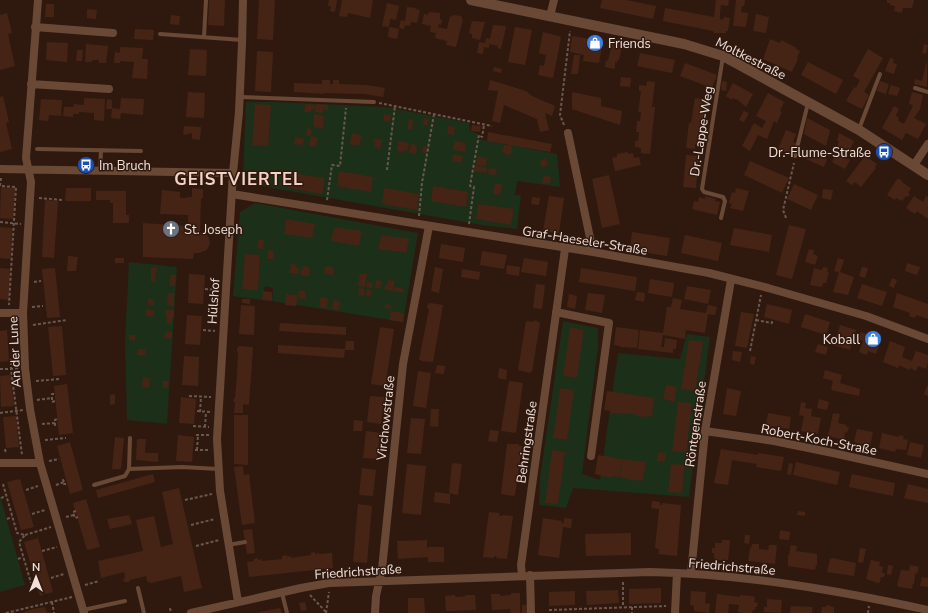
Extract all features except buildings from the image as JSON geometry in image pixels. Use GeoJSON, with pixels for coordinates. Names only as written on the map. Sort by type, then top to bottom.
{"type":"FeatureCollection","features":[{"type":"Feature","properties":{"kind":"street","name":"An der Lune"},"geometry":{"type":"LineString","coordinates":[[38,0],[26,158],[31,182],[23,313],[25,368],[30,410],[83,612]]}},
{"type":"Feature","properties":{"kind":"street","name":"Hülshof"},"geometry":{"type":"LineString","coordinates":[[238,602],[228,545],[218,469],[217,439],[233,173],[240,97],[243,0]]}},
{"type":"Feature","properties":{"kind":"street","name":"Moltkestraße"},"geometry":{"type":"LineString","coordinates":[[471,0],[684,44],[723,56],[859,130],[928,175]]}},
{"type":"Feature","properties":{"kind":"street"},"geometry":{"type":"LineString","coordinates":[[550,16],[554,0]]}},
{"type":"Feature","properties":{"kind":"street"},"geometry":{"type":"LineString","coordinates":[[35,27],[114,33]]}},
{"type":"Feature","properties":{"kind":"street"},"geometry":{"type":"LineString","coordinates":[[32,84],[109,89]]}},
{"type":"Feature","properties":{"kind":"street"},"geometry":{"type":"LineString","coordinates":[[568,134],[593,252]]}},
{"type":"Feature","properties":{"kind":"street"},"geometry":{"type":"LineString","coordinates":[[914,166],[928,144]]}},
{"type":"Feature","properties":{"kind":"street"},"geometry":{"type":"LineString","coordinates":[[0,173],[29,170],[233,173]]}},
{"type":"Feature","properties":{"kind":"street","name":"Graf-Haeseler-Straße"},"geometry":{"type":"LineString","coordinates":[[232,194],[326,208],[565,249],[593,252],[709,273],[866,316],[928,339]]}},
{"type":"Feature","properties":{"kind":"street","name":"Virchowstraße"},"geometry":{"type":"LineString","coordinates":[[375,613],[403,364],[429,226]]}},
{"type":"Feature","properties":{"kind":"street","name":"Behringstraße"},"geometry":{"type":"LineString","coordinates":[[522,576],[522,558],[565,249]]}},
{"type":"Feature","properties":{"kind":"street","name":"Röntgenstraße"},"geometry":{"type":"LineString","coordinates":[[691,573],[705,431],[731,280]]}},
{"type":"Feature","properties":{"kind":"street"},"geometry":{"type":"LineString","coordinates":[[556,312],[609,322],[591,456]]}},
{"type":"Feature","properties":{"kind":"street"},"geometry":{"type":"LineString","coordinates":[[0,313],[23,313]]}},
{"type":"Feature","properties":{"kind":"street","name":"Robert-Koch-Straße"},"geometry":{"type":"LineString","coordinates":[[705,431],[828,452],[928,474]]}},
{"type":"Feature","properties":{"kind":"street"},"geometry":{"type":"LineString","coordinates":[[0,464],[43,463]]}},
{"type":"Feature","properties":{"kind":"street","name":"Friedrichstraße"},"geometry":{"type":"LineString","coordinates":[[191,613],[329,583],[623,573],[691,573],[808,586],[928,610]]}},
{"type":"Feature","properties":{"kind":"street"},"geometry":{"type":"LineString","coordinates":[[675,609],[677,573]]}},
{"type":"Feature","properties":{"kind":"street"},"geometry":{"type":"LineString","coordinates":[[530,575],[532,613]]}},
{"type":"Feature","properties":{"kind":"lane"},"geometry":{"type":"LineString","coordinates":[[204,37],[206,0]]}},
{"type":"Feature","properties":{"kind":"lane"},"geometry":{"type":"LineString","coordinates":[[160,34],[242,40]]}},
{"type":"Feature","properties":{"kind":"lane","name":"Dr.-Lappe-Weg"},"geometry":{"type":"LineString","coordinates":[[721,218],[725,201],[723,197],[704,192],[702,189],[723,56]]}},
{"type":"Feature","properties":{"kind":"lane"},"geometry":{"type":"LineString","coordinates":[[859,130],[880,74]]}},
{"type":"Feature","properties":{"kind":"lane"},"geometry":{"type":"LineString","coordinates":[[915,88],[928,92]]}},
{"type":"Feature","properties":{"kind":"lane"},"geometry":{"type":"LineString","coordinates":[[240,97],[374,102]]}},
{"type":"Feature","properties":{"kind":"lane"},"geometry":{"type":"LineString","coordinates":[[795,156],[809,102]]}},
{"type":"Feature","properties":{"kind":"lane"},"geometry":{"type":"LineString","coordinates":[[37,149],[141,151]]}},
{"type":"Feature","properties":{"kind":"lane"},"geometry":{"type":"LineString","coordinates":[[100,171],[101,150]]}},
{"type":"Feature","properties":{"kind":"lane"},"geometry":{"type":"LineString","coordinates":[[94,485],[125,476],[129,469],[130,438]]}},
{"type":"Feature","properties":{"kind":"lane"},"geometry":{"type":"LineString","coordinates":[[129,469],[182,467],[218,469]]}},
{"type":"Feature","properties":{"kind":"lane"},"geometry":{"type":"LineString","coordinates":[[228,545],[245,542]]}},
{"type":"Feature","properties":{"kind":"lane"},"geometry":{"type":"LineString","coordinates":[[138,588],[144,613]]}},
{"type":"Feature","properties":{"kind":"lane"},"geometry":{"type":"LineString","coordinates":[[282,592],[287,613]]}},
{"type":"Feature","properties":{"kind":"lane"},"geometry":{"type":"LineString","coordinates":[[83,612],[125,601]]}},
{"type":"Feature","properties":{"kind":"path"},"geometry":{"type":"LineString","coordinates":[[568,134],[560,115],[571,20]]}},
{"type":"Feature","properties":{"kind":"path"},"geometry":{"type":"LineString","coordinates":[[326,208],[332,165],[340,166],[347,101]]}},
{"type":"Feature","properties":{"kind":"path"},"geometry":{"type":"LineString","coordinates":[[374,102],[492,126]]}},
{"type":"Feature","properties":{"kind":"path"},"geometry":{"type":"LineString","coordinates":[[387,170],[396,106]]}},
{"type":"Feature","properties":{"kind":"path"},"geometry":{"type":"LineString","coordinates":[[418,224],[422,183],[434,114]]}},
{"type":"Feature","properties":{"kind":"path"},"geometry":{"type":"LineString","coordinates":[[467,232],[474,187],[470,186],[479,134],[482,137],[484,125]]}},
{"type":"Feature","properties":{"kind":"path"},"geometry":{"type":"LineString","coordinates":[[786,218],[783,210],[795,156]]}},
{"type":"Feature","properties":{"kind":"path"},"geometry":{"type":"LineString","coordinates":[[0,173],[0,186],[16,187],[9,313]]}},
{"type":"Feature","properties":{"kind":"path"},"geometry":{"type":"LineString","coordinates":[[36,198],[62,200]]}},
{"type":"Feature","properties":{"kind":"path"},"geometry":{"type":"LineString","coordinates":[[0,222],[21,224]]}},
{"type":"Feature","properties":{"kind":"path"},"geometry":{"type":"LineString","coordinates":[[31,282],[41,281]]}},
{"type":"Feature","properties":{"kind":"path"},"geometry":{"type":"LineString","coordinates":[[205,289],[218,290]]}},
{"type":"Feature","properties":{"kind":"path"},"geometry":{"type":"LineString","coordinates":[[750,351],[762,293]]}},
{"type":"Feature","properties":{"kind":"path"},"geometry":{"type":"LineString","coordinates":[[30,307],[43,306]]}},
{"type":"Feature","properties":{"kind":"path"},"geometry":{"type":"LineString","coordinates":[[29,325],[67,320]]}},
{"type":"Feature","properties":{"kind":"path"},"geometry":{"type":"LineString","coordinates":[[756,320],[772,323],[772,321]]}},
{"type":"Feature","properties":{"kind":"path"},"geometry":{"type":"LineString","coordinates":[[202,330],[215,331]]}},
{"type":"Feature","properties":{"kind":"path"},"geometry":{"type":"LineString","coordinates":[[11,359],[23,464]]}},
{"type":"Feature","properties":{"kind":"path"},"geometry":{"type":"LineString","coordinates":[[0,369],[11,369]]}},
{"type":"Feature","properties":{"kind":"path"},"geometry":{"type":"LineString","coordinates":[[33,382],[59,379]]}},
{"type":"Feature","properties":{"kind":"path"},"geometry":{"type":"LineString","coordinates":[[52,398],[52,394],[54,394]]}},
{"type":"Feature","properties":{"kind":"path"},"geometry":{"type":"LineString","coordinates":[[189,396],[211,397]]}},
{"type":"Feature","properties":{"kind":"path"},"geometry":{"type":"LineString","coordinates":[[201,396],[199,411],[210,412]]}},
{"type":"Feature","properties":{"kind":"path"},"geometry":{"type":"LineString","coordinates":[[35,401],[52,398]]}},
{"type":"Feature","properties":{"kind":"path"},"geometry":{"type":"LineString","coordinates":[[52,398],[52,402],[55,401]]}},
{"type":"Feature","properties":{"kind":"path"},"geometry":{"type":"LineString","coordinates":[[0,413],[24,410]]}},
{"type":"Feature","properties":{"kind":"path"},"geometry":{"type":"LineString","coordinates":[[205,427],[206,412]]}},
{"type":"Feature","properties":{"kind":"path"},"geometry":{"type":"LineString","coordinates":[[39,424],[56,424],[54,420],[57,419]]}},
{"type":"Feature","properties":{"kind":"path"},"geometry":{"type":"LineString","coordinates":[[193,426],[209,427]]}},
{"type":"Feature","properties":{"kind":"path"},"geometry":{"type":"LineString","coordinates":[[209,436],[197,435],[196,450],[209,450]]}},
{"type":"Feature","properties":{"kind":"path"},"geometry":{"type":"LineString","coordinates":[[41,440],[66,438]]}},
{"type":"Feature","properties":{"kind":"path"},"geometry":{"type":"LineString","coordinates":[[43,463],[59,458]]}},
{"type":"Feature","properties":{"kind":"path"},"geometry":{"type":"LineString","coordinates":[[52,486],[65,483],[63,480],[65,479]]}},
{"type":"Feature","properties":{"kind":"path"},"geometry":{"type":"LineString","coordinates":[[3,484],[17,533],[25,535],[52,527]]}},
{"type":"Feature","properties":{"kind":"path"},"geometry":{"type":"LineString","coordinates":[[26,490],[40,486]]}},
{"type":"Feature","properties":{"kind":"path"},"geometry":{"type":"LineString","coordinates":[[185,500],[212,494]]}},
{"type":"Feature","properties":{"kind":"path"},"geometry":{"type":"LineString","coordinates":[[1,498],[6,496]]}},
{"type":"Feature","properties":{"kind":"path"},"geometry":{"type":"LineString","coordinates":[[32,514],[47,510]]}},
{"type":"Feature","properties":{"kind":"path"},"geometry":{"type":"LineString","coordinates":[[74,515],[73,512],[76,511]]}},
{"type":"Feature","properties":{"kind":"path"},"geometry":{"type":"LineString","coordinates":[[62,518],[74,515],[75,518],[78,517]]}},
{"type":"Feature","properties":{"kind":"path"},"geometry":{"type":"LineString","coordinates":[[7,519],[12,517]]}},
{"type":"Feature","properties":{"kind":"path"},"geometry":{"type":"LineString","coordinates":[[191,525],[215,519]]}},
{"type":"Feature","properties":{"kind":"path"},"geometry":{"type":"LineString","coordinates":[[25,535],[19,542],[31,583]]}},
{"type":"Feature","properties":{"kind":"path"},"geometry":{"type":"LineString","coordinates":[[196,546],[218,540]]}},
{"type":"Feature","properties":{"kind":"path"},"geometry":{"type":"LineString","coordinates":[[42,551],[57,546]]}},
{"type":"Feature","properties":{"kind":"path"},"geometry":{"type":"LineString","coordinates":[[18,559],[23,557]]}},
{"type":"Feature","properties":{"kind":"path"},"geometry":{"type":"LineString","coordinates":[[623,573],[623,608]]}},
{"type":"Feature","properties":{"kind":"path"},"geometry":{"type":"LineString","coordinates":[[50,578],[65,574]]}},
{"type":"Feature","properties":{"kind":"path"},"geometry":{"type":"LineString","coordinates":[[76,587],[99,581]]}},
{"type":"Feature","properties":{"kind":"path"},"geometry":{"type":"LineString","coordinates":[[326,613],[329,583]]}},
{"type":"Feature","properties":{"kind":"path"},"geometry":{"type":"LineString","coordinates":[[309,594],[326,613]]}},
{"type":"Feature","properties":{"kind":"path"},"geometry":{"type":"LineString","coordinates":[[6,613],[72,597]]}},
{"type":"Feature","properties":{"kind":"path"},"geometry":{"type":"LineString","coordinates":[[52,602],[54,613]]}},
{"type":"Feature","properties":{"kind":"path"},"geometry":{"type":"LineString","coordinates":[[170,608],[171,613]]}},
{"type":"Feature","properties":{"kind":"path"},"geometry":{"type":"LineString","coordinates":[[549,610],[623,608],[675,609]]}},
{"type":"Feature","properties":{"kind":"path"},"geometry":{"type":"LineString","coordinates":[[632,608],[632,613]]}},
{"type":"Feature","properties":{"kind":"green space"},"geometry":{"type":"Polygon","coordinates":[[[246,102],[386,107],[469,123],[470,131],[478,134],[479,139],[557,154],[560,187],[517,181],[515,195],[521,195],[517,229],[482,225],[250,184],[243,174],[246,102]]]}},
{"type":"Feature","properties":{"kind":"green space"},"geometry":{"type":"Polygon","coordinates":[[[255,203],[418,233],[403,322],[272,301],[273,288],[265,286],[262,300],[233,296],[240,212],[255,203]]]}},
{"type":"Feature","properties":{"kind":"green space"},"geometry":{"type":"Polygon","coordinates":[[[129,262],[177,267],[167,424],[127,420],[125,341],[129,262]]]}},
{"type":"Feature","properties":{"kind":"green space"},"geometry":{"type":"Polygon","coordinates":[[[563,321],[598,328],[598,346],[582,474],[600,480],[618,353],[680,359],[687,334],[710,337],[689,497],[573,488],[566,508],[539,505],[540,477],[563,321]]]}},
{"type":"Feature","properties":{"kind":"green space"},"geometry":{"type":"Polygon","coordinates":[[[0,495],[25,585],[0,592],[0,495]]]}},
{"type":"Feature","properties":{"kind":"place","name":"Friends"},"geometry":{"type":"Point","coordinates":[595,43]}},
{"type":"Feature","properties":{"kind":"place","name":"Dr.-Flume-Straße"},"geometry":{"type":"Point","coordinates":[884,152]}},
{"type":"Feature","properties":{"kind":"place","name":"Im Bruch"},"geometry":{"type":"Point","coordinates":[86,165]}},
{"type":"Feature","properties":{"kind":"place","name":"St. Joseph"},"geometry":{"type":"Point","coordinates":[171,229]}},
{"type":"Feature","properties":{"kind":"place","name":"Koball"},"geometry":{"type":"Point","coordinates":[873,339]}},
{"type":"Feature","properties":{"kind":"district","name":"GEISTVIERTEL"},"geometry":{"type":"Point","coordinates":[239,179]}}]}
